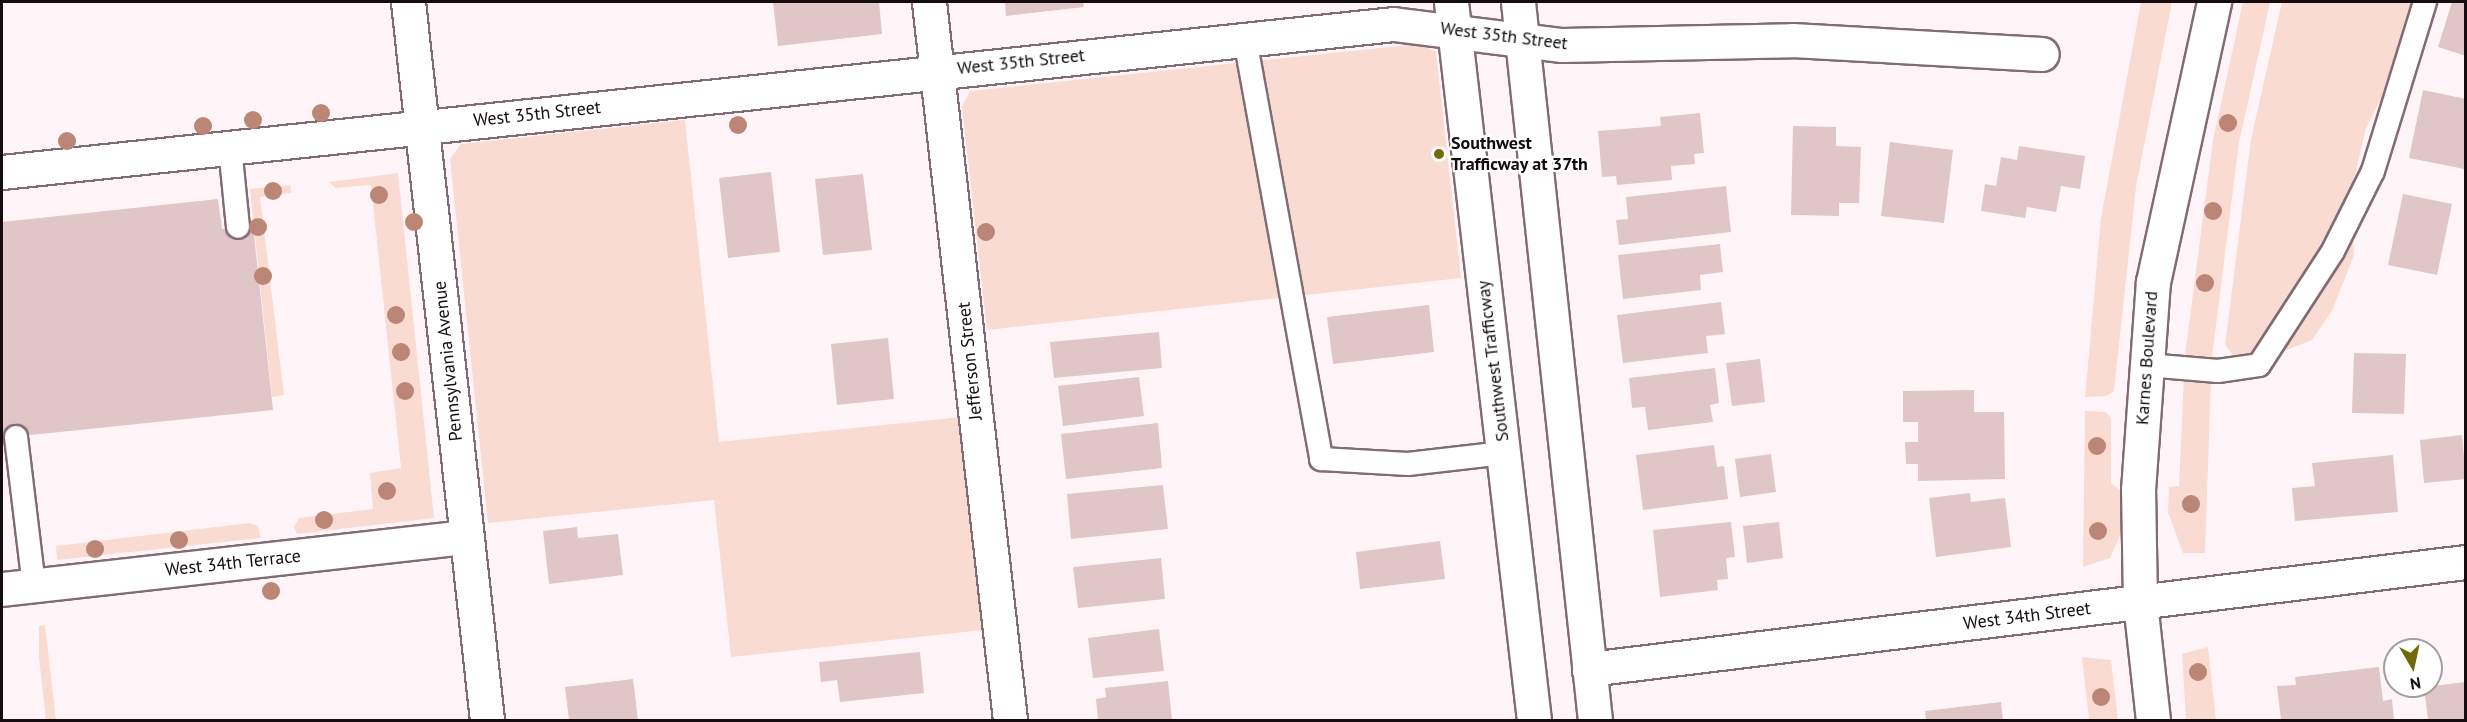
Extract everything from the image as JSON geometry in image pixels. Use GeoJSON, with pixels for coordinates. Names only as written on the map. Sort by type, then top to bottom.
{"type":"FeatureCollection","features":[{"type":"Feature","properties":{"kind":"street","name":"Pennsylvania Avenue"},"geometry":{"type":"LineString","coordinates":[[408,2],[425,126],[465,537],[487,720]]}},
{"type":"Feature","properties":{"kind":"street","name":"Jefferson Street"},"geometry":{"type":"LineString","coordinates":[[929,2],[1010,720]]}},
{"type":"Feature","properties":{"kind":"street"},"geometry":{"type":"LineString","coordinates":[[1518,2],[1595,720]]}},
{"type":"Feature","properties":{"kind":"street","name":"Karnes Boulevard"},"geometry":{"type":"LineString","coordinates":[[2152,720],[2140,602],[2138,490],[2153,282],[2214,2]]}},
{"type":"Feature","properties":{"kind":"street","name":"West 35th Street"},"geometry":{"type":"LineString","coordinates":[[2,172],[1393,24],[1453,15],[1522,37],[1562,45],[1792,40],[2042,54]]}},
{"type":"Feature","properties":{"kind":"street","name":"Southwest Trafficway"},"geometry":{"type":"LineString","coordinates":[[1453,15],[1534,720]]}},
{"type":"Feature","properties":{"kind":"street","name":"West 34th Terrace"},"geometry":{"type":"LineString","coordinates":[[2,589],[465,537]]}},
{"type":"Feature","properties":{"kind":"street","name":"West 34th Street"},"geometry":{"type":"LineString","coordinates":[[1589,669],[2466,562]]}},
{"type":"Feature","properties":{"kind":"lane"},"geometry":{"type":"LineString","coordinates":[[2147,365],[2218,371],[2259,365],[2333,251],[2373,171],[2425,2]]}},
{"type":"Feature","properties":{"kind":"lane"},"geometry":{"type":"LineString","coordinates":[[1245,39],[1321,459],[1408,464],[1503,453]]}},
{"type":"Feature","properties":{"kind":"lane"},"geometry":{"type":"LineString","coordinates":[[230,147],[238,227]]}},
{"type":"Feature","properties":{"kind":"lane"},"geometry":{"type":"LineString","coordinates":[[16,437],[34,585]]}},
{"type":"Feature","properties":{"kind":"shaded area"},"geometry":{"type":"Polygon","coordinates":[[[2141,2],[2172,2],[2136,187],[2114,391],[2106,396],[2085,397],[2101,218],[2141,2]]]}},
{"type":"Feature","properties":{"kind":"shaded area"},"geometry":{"type":"Polygon","coordinates":[[[2243,2],[2270,2],[2239,143],[2212,357],[2185,355],[2213,140],[2243,2]]]}},
{"type":"Feature","properties":{"kind":"shaded area"},"geometry":{"type":"Polygon","coordinates":[[[2282,2],[2411,2],[2397,68],[2366,128],[2351,192],[2354,255],[2332,311],[2312,340],[2261,360],[2235,357],[2225,345],[2251,139],[2282,2]]]}},
{"type":"Feature","properties":{"kind":"shaded area"},"geometry":{"type":"Polygon","coordinates":[[[1418,44],[1436,52],[1461,278],[987,330],[962,107],[970,91],[1418,44]]]}},
{"type":"Feature","properties":{"kind":"shaded area"},"geometry":{"type":"Polygon","coordinates":[[[685,120],[719,442],[961,417],[983,630],[731,657],[714,500],[488,523],[450,159],[461,144],[685,120]]]}},
{"type":"Feature","properties":{"kind":"shaded area"},"geometry":{"type":"Polygon","coordinates":[[[398,173],[434,518],[297,534],[294,527],[299,518],[373,509],[370,473],[401,468],[371,185],[335,188],[330,182],[398,173]]]}},
{"type":"Feature","properties":{"kind":"shaded area"},"geometry":{"type":"Polygon","coordinates":[[[290,185],[291,193],[260,197],[284,395],[272,397],[250,189],[290,185]]]}},
{"type":"Feature","properties":{"kind":"shaded area"},"geometry":{"type":"Polygon","coordinates":[[[2184,376],[2211,378],[2205,553],[2183,553],[2168,512],[2169,487],[2179,486],[2184,376]]]}},
{"type":"Feature","properties":{"kind":"shaded area"},"geometry":{"type":"Polygon","coordinates":[[[2085,411],[2106,412],[2111,418],[2111,483],[2121,491],[2122,531],[2110,558],[2083,567],[2085,411]]]}},
{"type":"Feature","properties":{"kind":"shaded area"},"geometry":{"type":"Polygon","coordinates":[[[250,523],[258,526],[261,538],[57,560],[56,546],[250,523]]]}},
{"type":"Feature","properties":{"kind":"shaded area"},"geometry":{"type":"Polygon","coordinates":[[[45,625],[56,720],[46,720],[39,658],[39,626],[45,625]]]}},
{"type":"Feature","properties":{"kind":"shaded area"},"geometry":{"type":"Polygon","coordinates":[[[2208,647],[2216,720],[2186,720],[2182,654],[2208,647]]]}},
{"type":"Feature","properties":{"kind":"shaded area"},"geometry":{"type":"Polygon","coordinates":[[[2082,657],[2111,660],[2118,720],[2089,720],[2082,657]]]}},
{"type":"Feature","properties":{"kind":"building"},"geometry":{"type":"Polygon","coordinates":[[[773,2],[879,2],[882,34],[778,46],[773,2]]]}},
{"type":"Feature","properties":{"kind":"building"},"geometry":{"type":"Polygon","coordinates":[[[1005,2],[1083,2],[1084,7],[1006,16],[1005,2]]]}},
{"type":"Feature","properties":{"kind":"building"},"geometry":{"type":"Polygon","coordinates":[[[2452,2],[2466,2],[2466,56],[2438,47],[2452,2]]]}},
{"type":"Feature","properties":{"kind":"building"},"geometry":{"type":"Polygon","coordinates":[[[2423,90],[2466,99],[2464,169],[2409,158],[2423,90]]]}},
{"type":"Feature","properties":{"kind":"building"},"geometry":{"type":"Polygon","coordinates":[[[1700,113],[1704,153],[1694,154],[1695,164],[1671,166],[1672,180],[1617,185],[1616,176],[1602,177],[1598,131],[1661,126],[1660,117],[1700,113]]]}},
{"type":"Feature","properties":{"kind":"building"},"geometry":{"type":"Polygon","coordinates":[[[1793,126],[1836,127],[1836,146],[1861,147],[1859,203],[1839,203],[1839,216],[1791,215],[1793,126]]]}},
{"type":"Feature","properties":{"kind":"building"},"geometry":{"type":"Polygon","coordinates":[[[1890,142],[1953,150],[1944,223],[1881,216],[1890,142]]]}},
{"type":"Feature","properties":{"kind":"building"},"geometry":{"type":"Polygon","coordinates":[[[2019,146],[2085,156],[2080,189],[2061,186],[2056,212],[2027,207],[2025,218],[1981,211],[1985,184],[1996,186],[2001,157],[2017,160],[2019,146]]]}},
{"type":"Feature","properties":{"kind":"building"},"geometry":{"type":"Polygon","coordinates":[[[771,172],[780,252],[728,258],[719,178],[771,172]]]}},
{"type":"Feature","properties":{"kind":"building"},"geometry":{"type":"Polygon","coordinates":[[[863,174],[872,250],[823,255],[815,179],[863,174]]]}},
{"type":"Feature","properties":{"kind":"building"},"geometry":{"type":"Polygon","coordinates":[[[1726,186],[1731,232],[1619,245],[1616,220],[1628,219],[1626,197],[1726,186]]]}},
{"type":"Feature","properties":{"kind":"building"},"geometry":{"type":"Polygon","coordinates":[[[2403,194],[2452,204],[2437,275],[2388,265],[2403,194]]]}},
{"type":"Feature","properties":{"kind":"building"},"geometry":{"type":"Polygon","coordinates":[[[218,199],[222,229],[253,226],[273,410],[2,438],[2,222],[218,199]]]}},
{"type":"Feature","properties":{"kind":"building"},"geometry":{"type":"Polygon","coordinates":[[[1720,244],[1723,272],[1700,275],[1701,290],[1623,299],[1618,255],[1720,244]]]}},
{"type":"Feature","properties":{"kind":"building"},"geometry":{"type":"Polygon","coordinates":[[[1721,302],[1725,334],[1706,336],[1708,353],[1623,363],[1617,315],[1721,302]]]}},
{"type":"Feature","properties":{"kind":"building"},"geometry":{"type":"Polygon","coordinates":[[[1429,305],[1434,352],[1333,364],[1327,317],[1429,305]]]}},
{"type":"Feature","properties":{"kind":"building"},"geometry":{"type":"Polygon","coordinates":[[[1159,332],[1162,368],[1054,378],[1050,342],[1159,332]]]}},
{"type":"Feature","properties":{"kind":"building"},"geometry":{"type":"Polygon","coordinates":[[[888,338],[894,399],[837,405],[831,344],[888,338]]]}},
{"type":"Feature","properties":{"kind":"building"},"geometry":{"type":"Polygon","coordinates":[[[2354,353],[2406,354],[2404,414],[2352,413],[2354,353]]]}},
{"type":"Feature","properties":{"kind":"building"},"geometry":{"type":"Polygon","coordinates":[[[1760,359],[1765,402],[1732,406],[1726,363],[1760,359]]]}},
{"type":"Feature","properties":{"kind":"building"},"geometry":{"type":"Polygon","coordinates":[[[1715,368],[1719,403],[1710,405],[1713,422],[1648,430],[1645,407],[1632,408],[1629,378],[1715,368]]]}},
{"type":"Feature","properties":{"kind":"building"},"geometry":{"type":"Polygon","coordinates":[[[1139,377],[1144,416],[1063,426],[1058,386],[1139,377]]]}},
{"type":"Feature","properties":{"kind":"building"},"geometry":{"type":"Polygon","coordinates":[[[1974,390],[1974,412],[2004,412],[2005,479],[1918,481],[1918,464],[1906,464],[1905,442],[1918,442],[1918,422],[1903,422],[1903,391],[1974,390]]]}},
{"type":"Feature","properties":{"kind":"building"},"geometry":{"type":"Polygon","coordinates":[[[1158,423],[1162,468],[1066,479],[1061,434],[1158,423]]]}},
{"type":"Feature","properties":{"kind":"building"},"geometry":{"type":"Polygon","coordinates":[[[2462,435],[2466,479],[2424,483],[2420,440],[2462,435]]]}},
{"type":"Feature","properties":{"kind":"building"},"geometry":{"type":"Polygon","coordinates":[[[1714,445],[1717,467],[1724,466],[1728,499],[1643,510],[1636,455],[1714,445]]]}},
{"type":"Feature","properties":{"kind":"building"},"geometry":{"type":"Polygon","coordinates":[[[1771,454],[1776,492],[1740,497],[1735,459],[1771,454]]]}},
{"type":"Feature","properties":{"kind":"building"},"geometry":{"type":"Polygon","coordinates":[[[2393,455],[2398,512],[2295,521],[2292,488],[2315,486],[2312,463],[2393,455]]]}},
{"type":"Feature","properties":{"kind":"building"},"geometry":{"type":"Polygon","coordinates":[[[1163,485],[1168,529],[1071,539],[1067,494],[1163,485]]]}},
{"type":"Feature","properties":{"kind":"building"},"geometry":{"type":"Polygon","coordinates":[[[1970,493],[1971,502],[2005,498],[2011,547],[1936,557],[1929,498],[1970,493]]]}},
{"type":"Feature","properties":{"kind":"building"},"geometry":{"type":"Polygon","coordinates":[[[1731,522],[1735,557],[1726,558],[1728,579],[1717,580],[1718,590],[1660,597],[1653,530],[1731,522]]]}},
{"type":"Feature","properties":{"kind":"building"},"geometry":{"type":"Polygon","coordinates":[[[1779,522],[1783,558],[1747,563],[1743,526],[1779,522]]]}},
{"type":"Feature","properties":{"kind":"building"},"geometry":{"type":"Polygon","coordinates":[[[577,527],[578,538],[618,534],[623,575],[549,584],[543,531],[577,527]]]}},
{"type":"Feature","properties":{"kind":"building"},"geometry":{"type":"Polygon","coordinates":[[[1440,541],[1445,579],[1360,589],[1356,552],[1440,541]]]}},
{"type":"Feature","properties":{"kind":"building"},"geometry":{"type":"Polygon","coordinates":[[[1161,558],[1165,599],[1078,608],[1073,567],[1161,558]]]}},
{"type":"Feature","properties":{"kind":"building"},"geometry":{"type":"Polygon","coordinates":[[[1159,629],[1164,671],[1093,678],[1088,638],[1159,629]]]}},
{"type":"Feature","properties":{"kind":"building"},"geometry":{"type":"Polygon","coordinates":[[[920,652],[924,693],[840,702],[837,680],[821,682],[819,662],[920,652]]]}},
{"type":"Feature","properties":{"kind":"building"},"geometry":{"type":"Polygon","coordinates":[[[2379,667],[2383,701],[2392,699],[2394,720],[2281,720],[2277,686],[2296,685],[2295,677],[2379,667]]]}},
{"type":"Feature","properties":{"kind":"building"},"geometry":{"type":"Polygon","coordinates":[[[633,679],[638,720],[569,720],[565,687],[633,679]]]}},
{"type":"Feature","properties":{"kind":"building"},"geometry":{"type":"Polygon","coordinates":[[[1168,681],[1172,720],[1098,720],[1096,699],[1106,697],[1105,688],[1168,681]]]}},
{"type":"Feature","properties":{"kind":"building"},"geometry":{"type":"Polygon","coordinates":[[[2466,682],[2466,720],[2428,720],[2425,698],[2443,698],[2443,685],[2466,682]]]}},
{"type":"Feature","properties":{"kind":"building"},"geometry":{"type":"Polygon","coordinates":[[[2001,702],[2003,720],[1926,720],[1925,711],[2001,702]]]}},
{"type":"Feature","properties":{"kind":"place","name":"Southwest Trafficway at 37th"},"geometry":{"type":"Point","coordinates":[1439,154]}}]}
